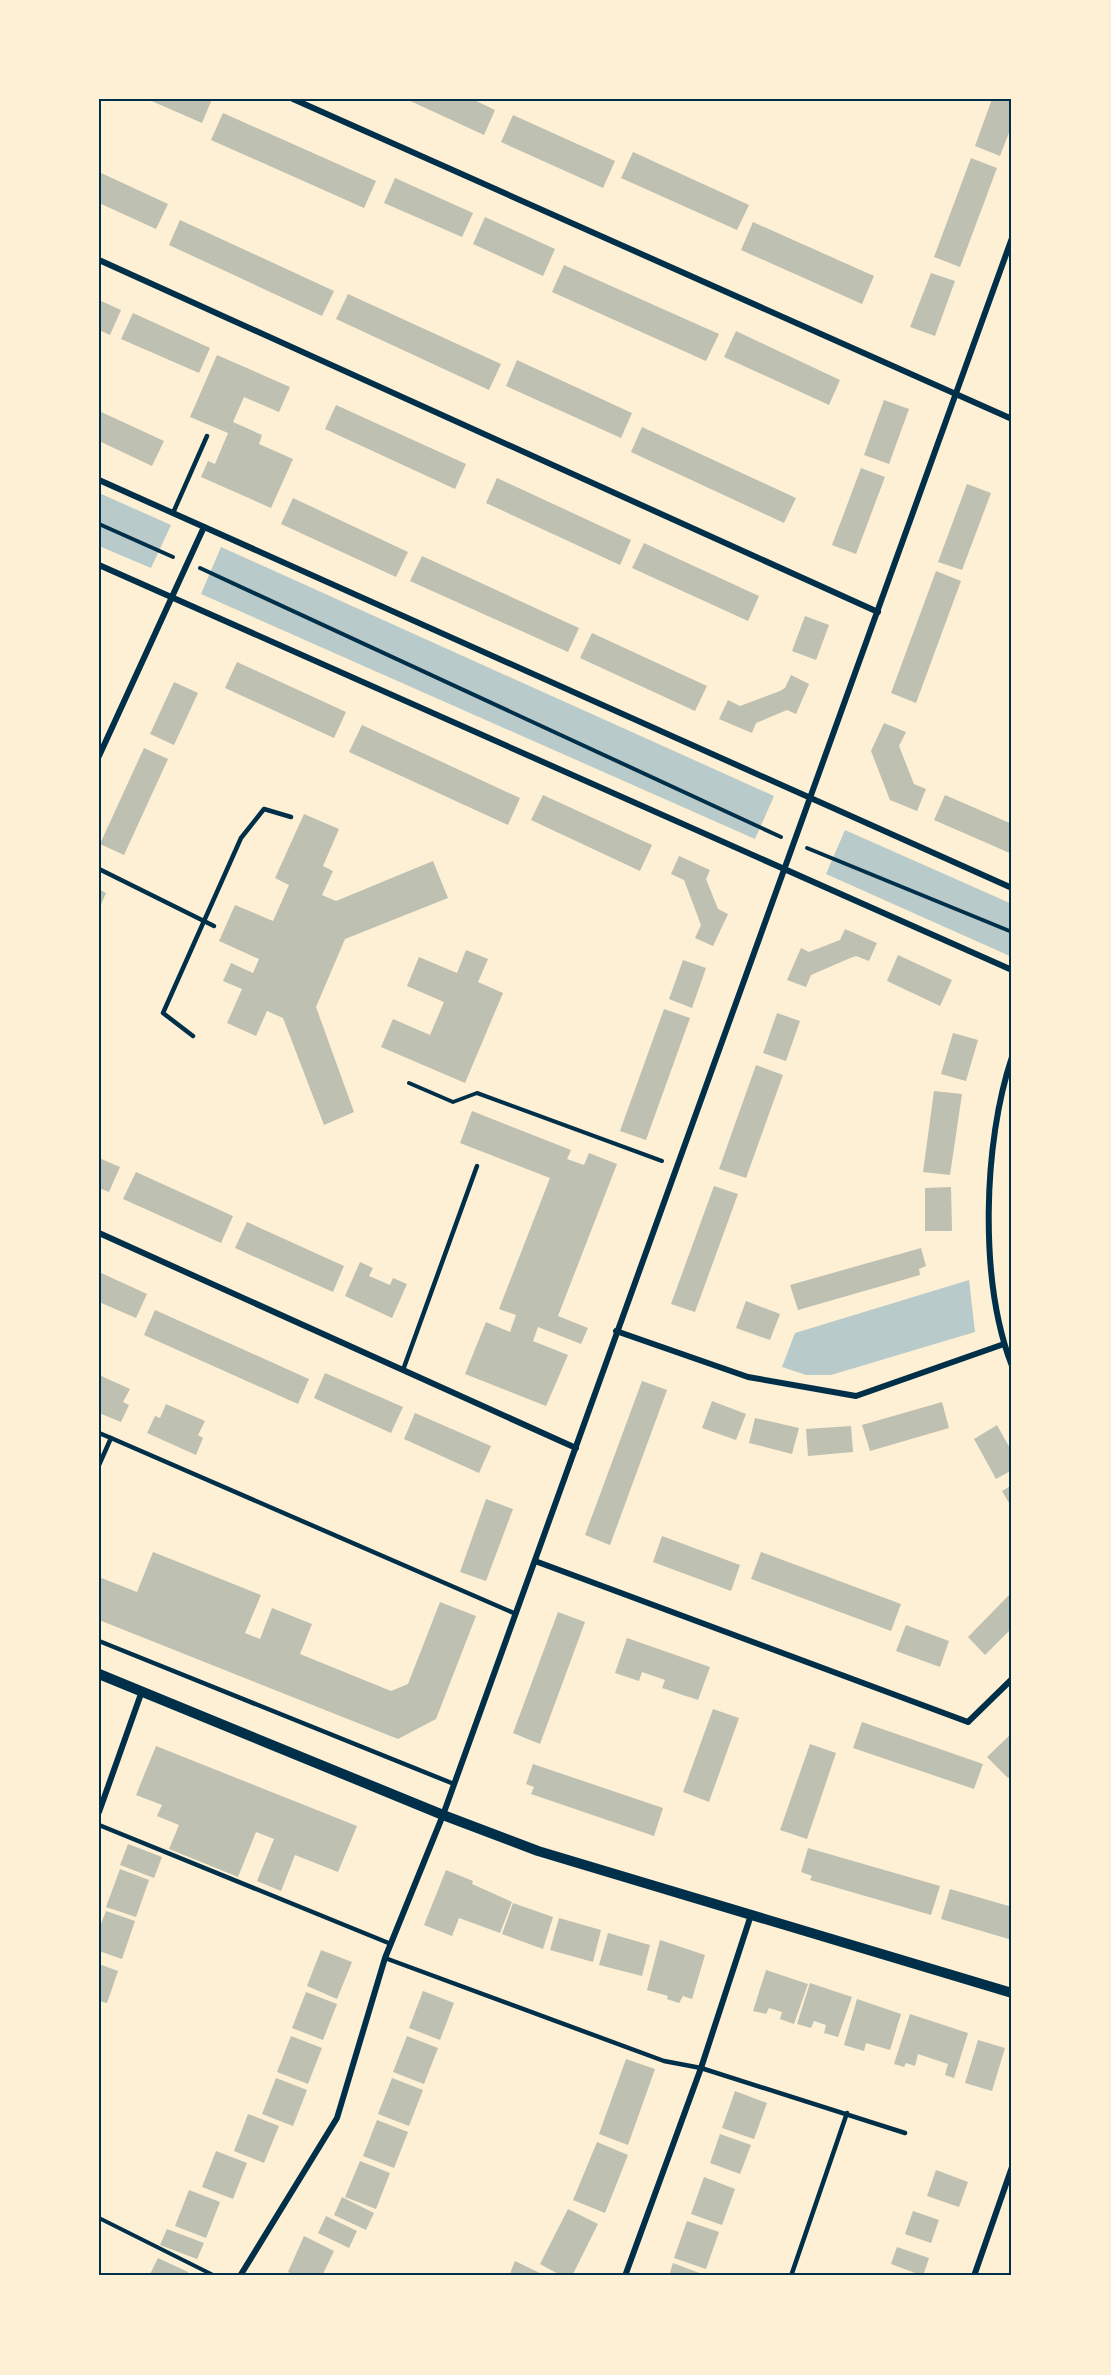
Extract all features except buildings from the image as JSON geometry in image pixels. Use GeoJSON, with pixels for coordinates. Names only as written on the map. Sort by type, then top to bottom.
{"type":"FeatureCollection","features":[{"type":"Feature","properties":{"kind":"street"},"geometry":{"type":"LineString","coordinates":[[293,99],[1012,418]]}},
{"type":"Feature","properties":{"kind":"street"},"geometry":{"type":"LineString","coordinates":[[240,2276],[337,2118],[385,1958],[443,1815],[616,1331],[786,870],[1012,238]]}},
{"type":"Feature","properties":{"kind":"street"},"geometry":{"type":"LineString","coordinates":[[99,260],[878,612]]}},
{"type":"Feature","properties":{"kind":"street"},"geometry":{"type":"LineString","coordinates":[[99,480],[1012,888]]}},
{"type":"Feature","properties":{"kind":"street"},"geometry":{"type":"LineString","coordinates":[[99,756],[204,527]]}},
{"type":"Feature","properties":{"kind":"street"},"geometry":{"type":"LineString","coordinates":[[99,565],[1012,970]]}},
{"type":"Feature","properties":{"kind":"street"},"geometry":{"type":"LineString","coordinates":[[1012,1057],[1005,1079],[990,1177],[989,1261],[1004,1344],[1012,1366]]}},
{"type":"Feature","properties":{"kind":"street"},"geometry":{"type":"LineString","coordinates":[[99,1233],[576,1448]]}},
{"type":"Feature","properties":{"kind":"street"},"geometry":{"type":"LineString","coordinates":[[616,1331],[748,1377],[856,1396],[1004,1344]]}},
{"type":"Feature","properties":{"kind":"street"},"geometry":{"type":"LineString","coordinates":[[535,1561],[968,1722],[1012,1679]]}},
{"type":"Feature","properties":{"kind":"street"},"geometry":{"type":"LineString","coordinates":[[99,1674],[443,1815],[538,1851],[1012,1993]]}},
{"type":"Feature","properties":{"kind":"street"},"geometry":{"type":"LineString","coordinates":[[99,1812],[142,1691]]}},
{"type":"Feature","properties":{"kind":"street"},"geometry":{"type":"LineString","coordinates":[[625,2276],[701,2068],[751,1915]]}},
{"type":"Feature","properties":{"kind":"street"},"geometry":{"type":"LineString","coordinates":[[974,2276],[1012,2166]]}},
{"type":"Feature","properties":{"kind":"lane"},"geometry":{"type":"LineString","coordinates":[[173,513],[207,436]]}},
{"type":"Feature","properties":{"kind":"lane"},"geometry":{"type":"LineString","coordinates":[[193,1036],[163,1013],[204,920],[241,838],[264,809],[291,818]]}},
{"type":"Feature","properties":{"kind":"lane"},"geometry":{"type":"LineString","coordinates":[[99,870],[214,926]]}},
{"type":"Feature","properties":{"kind":"lane"},"geometry":{"type":"LineString","coordinates":[[403,1370],[477,1166]]}},
{"type":"Feature","properties":{"kind":"lane"},"geometry":{"type":"LineString","coordinates":[[99,1433],[516,1614]]}},
{"type":"Feature","properties":{"kind":"lane"},"geometry":{"type":"LineString","coordinates":[[99,1465],[111,1438]]}},
{"type":"Feature","properties":{"kind":"lane"},"geometry":{"type":"LineString","coordinates":[[99,1641],[454,1784]]}},
{"type":"Feature","properties":{"kind":"lane"},"geometry":{"type":"LineString","coordinates":[[99,1825],[391,1944]]}},
{"type":"Feature","properties":{"kind":"lane"},"geometry":{"type":"LineString","coordinates":[[385,1958],[593,2037],[677,2065],[701,2068],[905,2133]]}},
{"type":"Feature","properties":{"kind":"lane"},"geometry":{"type":"LineString","coordinates":[[791,2276],[847,2113]]}},
{"type":"Feature","properties":{"kind":"path"},"geometry":{"type":"LineString","coordinates":[[99,524],[169,555]]}},
{"type":"Feature","properties":{"kind":"path"},"geometry":{"type":"LineString","coordinates":[[202,569],[777,835]]}},
{"type":"Feature","properties":{"kind":"path"},"geometry":{"type":"LineString","coordinates":[[811,850],[1012,932]]}},
{"type":"Feature","properties":{"kind":"path"},"geometry":{"type":"LineString","coordinates":[[409,1083],[453,1102],[477,1093],[677,1167]]}},
{"type":"Feature","properties":{"kind":"path"},"geometry":{"type":"LineString","coordinates":[[99,2218],[215,2276]]}},
{"type":"Feature","properties":{"kind":"shaded area"},"geometry":{"type":"Polygon","coordinates":[[[99,493],[171,525],[151,568],[99,546],[99,493]]]}},
{"type":"Feature","properties":{"kind":"shaded area"},"geometry":{"type":"Polygon","coordinates":[[[221,547],[774,796],[755,839],[201,594],[221,547]]]}},
{"type":"Feature","properties":{"kind":"shaded area"},"geometry":{"type":"Polygon","coordinates":[[[845,830],[1012,904],[1012,957],[826,874],[845,830]]]}},
{"type":"Feature","properties":{"kind":"shaded area"},"geometry":{"type":"Polygon","coordinates":[[[969,1280],[975,1332],[831,1375],[806,1375],[782,1367],[795,1333],[969,1280]]]}}]}
